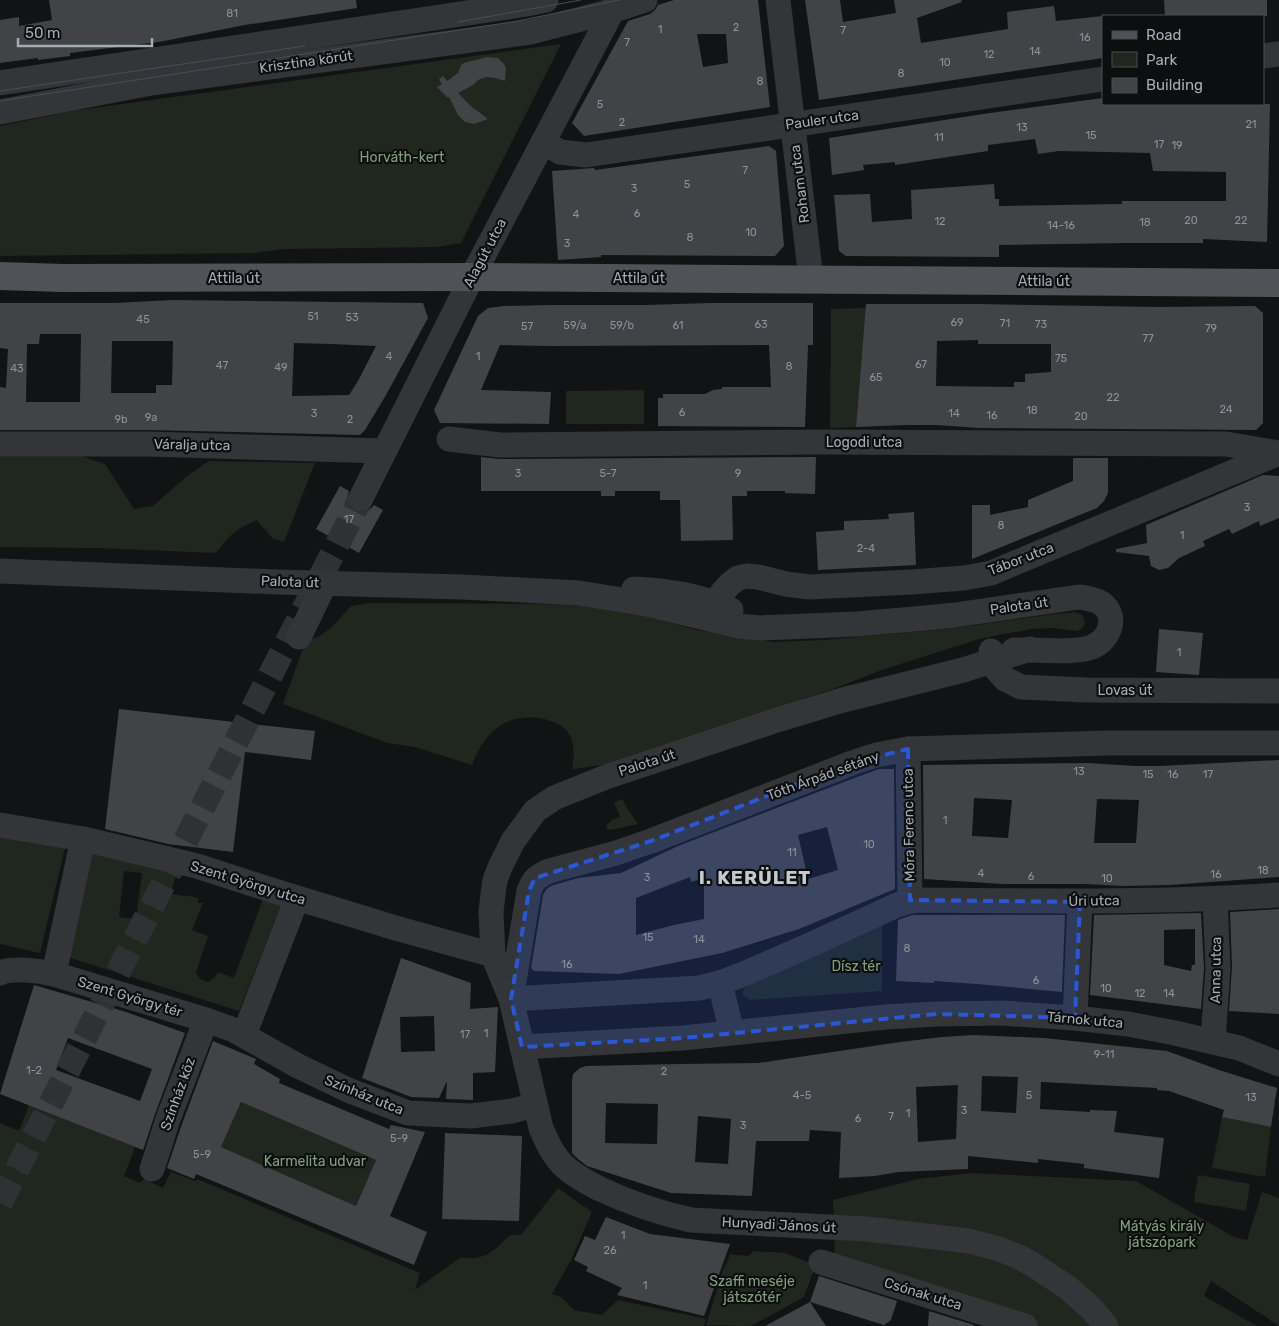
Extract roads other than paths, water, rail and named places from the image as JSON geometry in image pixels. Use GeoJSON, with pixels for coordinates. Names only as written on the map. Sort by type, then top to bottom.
{"type":"FeatureCollection","features":[{"type":"Feature","properties":{"kind":"main road","name":"Attila út"},"geometry":{"type":"LineString","coordinates":[[0,276],[63,278],[472,277],[1279,283]]}},
{"type":"Feature","properties":{"kind":"street","name":"Krisztina körút"},"geometry":{"type":"LineString","coordinates":[[0,83],[546,0]]}},
{"type":"Feature","properties":{"kind":"street","name":"Krisztina körút"},"geometry":{"type":"LineString","coordinates":[[0,112],[151,83],[531,32],[615,6],[646,0]]}},
{"type":"Feature","properties":{"kind":"street","name":"Roham utca"},"geometry":{"type":"LineString","coordinates":[[778,0],[811,279]]}},
{"type":"Feature","properties":{"kind":"street","name":"Alagút utca"},"geometry":{"type":"LineString","coordinates":[[361,498],[472,277],[552,147],[615,6]]}},
{"type":"Feature","properties":{"kind":"street"},"geometry":{"type":"LineString","coordinates":[[1264,56],[1279,54]]}},
{"type":"Feature","properties":{"kind":"street","name":"Pauler utca"},"geometry":{"type":"LineString","coordinates":[[552,147],[586,155],[792,118],[1102,79]]}},
{"type":"Feature","properties":{"kind":"street","name":"Logodi utca"},"geometry":{"type":"LineString","coordinates":[[449,439],[500,446],[825,442],[1226,444],[1279,453]]}},
{"type":"Feature","properties":{"kind":"street","name":"Váralja utca"},"geometry":{"type":"LineString","coordinates":[[0,444],[149,444],[384,451]]}},
{"type":"Feature","properties":{"kind":"street","name":"Tábor utca"},"geometry":{"type":"LineString","coordinates":[[715,611],[722,594],[730,584],[738,578],[747,576],[808,587],[912,582],[964,578],[991,573],[1279,453]]}},
{"type":"Feature","properties":{"kind":"street","name":"Palota út"},"geometry":{"type":"LineString","coordinates":[[0,571],[579,592],[626,588],[660,590],[674,592],[715,611],[742,615],[770,624],[788,627],[857,624],[955,615],[1079,597],[1088,598],[1100,603],[1108,612],[1111,623],[1106,638],[1092,646],[1080,650],[1030,649],[957,671],[843,700],[606,776],[554,798],[535,811],[513,841],[495,880],[492,912],[493,955],[511,999]]}},
{"type":"Feature","properties":{"kind":"street"},"geometry":{"type":"LineString","coordinates":[[299,637],[325,583]]}},
{"type":"Feature","properties":{"kind":"street","name":"Lovas út"},"geometry":{"type":"LineString","coordinates":[[994,660],[1005,679],[1021,687],[1086,690],[1279,691]]}},
{"type":"Feature","properties":{"kind":"street","name":"Tóth Árpád sétány"},"geometry":{"type":"LineString","coordinates":[[511,999],[529,891],[535,878],[651,841],[876,755],[908,749],[1108,743],[1279,744]]}},
{"type":"Feature","properties":{"kind":"street","name":"Móra Ferenc utca"},"geometry":{"type":"LineString","coordinates":[[908,749],[910,901]]}},
{"type":"Feature","properties":{"kind":"street","name":"Szent György utca"},"geometry":{"type":"LineString","coordinates":[[0,824],[84,839],[197,866],[399,929],[493,955]]}},
{"type":"Feature","properties":{"kind":"street"},"geometry":{"type":"LineString","coordinates":[[54,974],[84,839]]}},
{"type":"Feature","properties":{"kind":"street","name":"Úri utca"},"geometry":{"type":"LineString","coordinates":[[910,901],[1080,902],[1215,899],[1279,895]]}},
{"type":"Feature","properties":{"kind":"street"},"geometry":{"type":"LineString","coordinates":[[244,1035],[296,898]]}},
{"type":"Feature","properties":{"kind":"street","name":"Anna utca"},"geometry":{"type":"LineString","coordinates":[[1213,1042],[1218,968],[1215,899]]}},
{"type":"Feature","properties":{"kind":"street"},"geometry":{"type":"LineString","coordinates":[[720,983],[732,1033],[522,1047],[511,999],[699,988],[720,983],[810,945],[896,904],[910,901]]}},
{"type":"Feature","properties":{"kind":"street"},"geometry":{"type":"LineString","coordinates":[[1075,1018],[1080,902]]}},
{"type":"Feature","properties":{"kind":"street","name":"Szent György tér"},"geometry":{"type":"LineString","coordinates":[[2,969],[54,974],[206,1020]]}},
{"type":"Feature","properties":{"kind":"street","name":"Tárnok utca"},"geometry":{"type":"LineString","coordinates":[[732,1033],[937,1014],[1002,1013],[1128,1024],[1239,1048],[1279,1064]]}},
{"type":"Feature","properties":{"kind":"street","name":"Színház utca"},"geometry":{"type":"LineString","coordinates":[[206,1020],[244,1035],[298,1066],[348,1090],[408,1113],[471,1116],[512,1111],[534,1105]]}},
{"type":"Feature","properties":{"kind":"street","name":"Színház köz"},"geometry":{"type":"LineString","coordinates":[[152,1169],[168,1119],[206,1020]]}},
{"type":"Feature","properties":{"kind":"street","name":"Hunyadi János út"},"geometry":{"type":"LineString","coordinates":[[522,1047],[540,1128],[556,1158],[565,1167],[584,1180],[637,1205],[690,1220],[867,1229],[969,1241],[999,1249],[1019,1257],[1067,1286],[1092,1309],[1106,1326]]}},
{"type":"Feature","properties":{"kind":"street","name":"Csónak utca"},"geometry":{"type":"LineString","coordinates":[[821,1262],[1025,1326]]}},
{"type":"Feature","properties":{"kind":"tunnel"},"geometry":{"type":"LineString","coordinates":[[0,1203],[361,498]]}},
{"type":"Feature","properties":{"kind":"tram line"},"geometry":{"type":"LineString","coordinates":[[458,22],[581,0]]}},
{"type":"Feature","properties":{"kind":"tram line"},"geometry":{"type":"LineString","coordinates":[[0,101],[518,21],[619,0]]}},
{"type":"Feature","properties":{"kind":"tram line"},"geometry":{"type":"LineString","coordinates":[[0,91],[305,46]]}},
{"type":"Feature","properties":{"kind":"district","name":"I. KERÜLET"},"geometry":{"type":"Point","coordinates":[755,877]}},
{"type":"Feature","properties":{"kind":"park label","name":"Horváth-kert"},"geometry":{"type":"Point","coordinates":[402,157]}},
{"type":"Feature","properties":{"kind":"park label","name":"Dísz tér"},"geometry":{"type":"Point","coordinates":[856,966]}},
{"type":"Feature","properties":{"kind":"park label","name":"Karmelita udvar"},"geometry":{"type":"Point","coordinates":[315,1161]}},
{"type":"Feature","properties":{"kind":"park label","name":"Mátyás király játszópark"},"geometry":{"type":"Point","coordinates":[1162,1234]}},
{"type":"Feature","properties":{"kind":"park label","name":"Szaffi meséje játszótér"},"geometry":{"type":"Point","coordinates":[752,1289]}}]}
